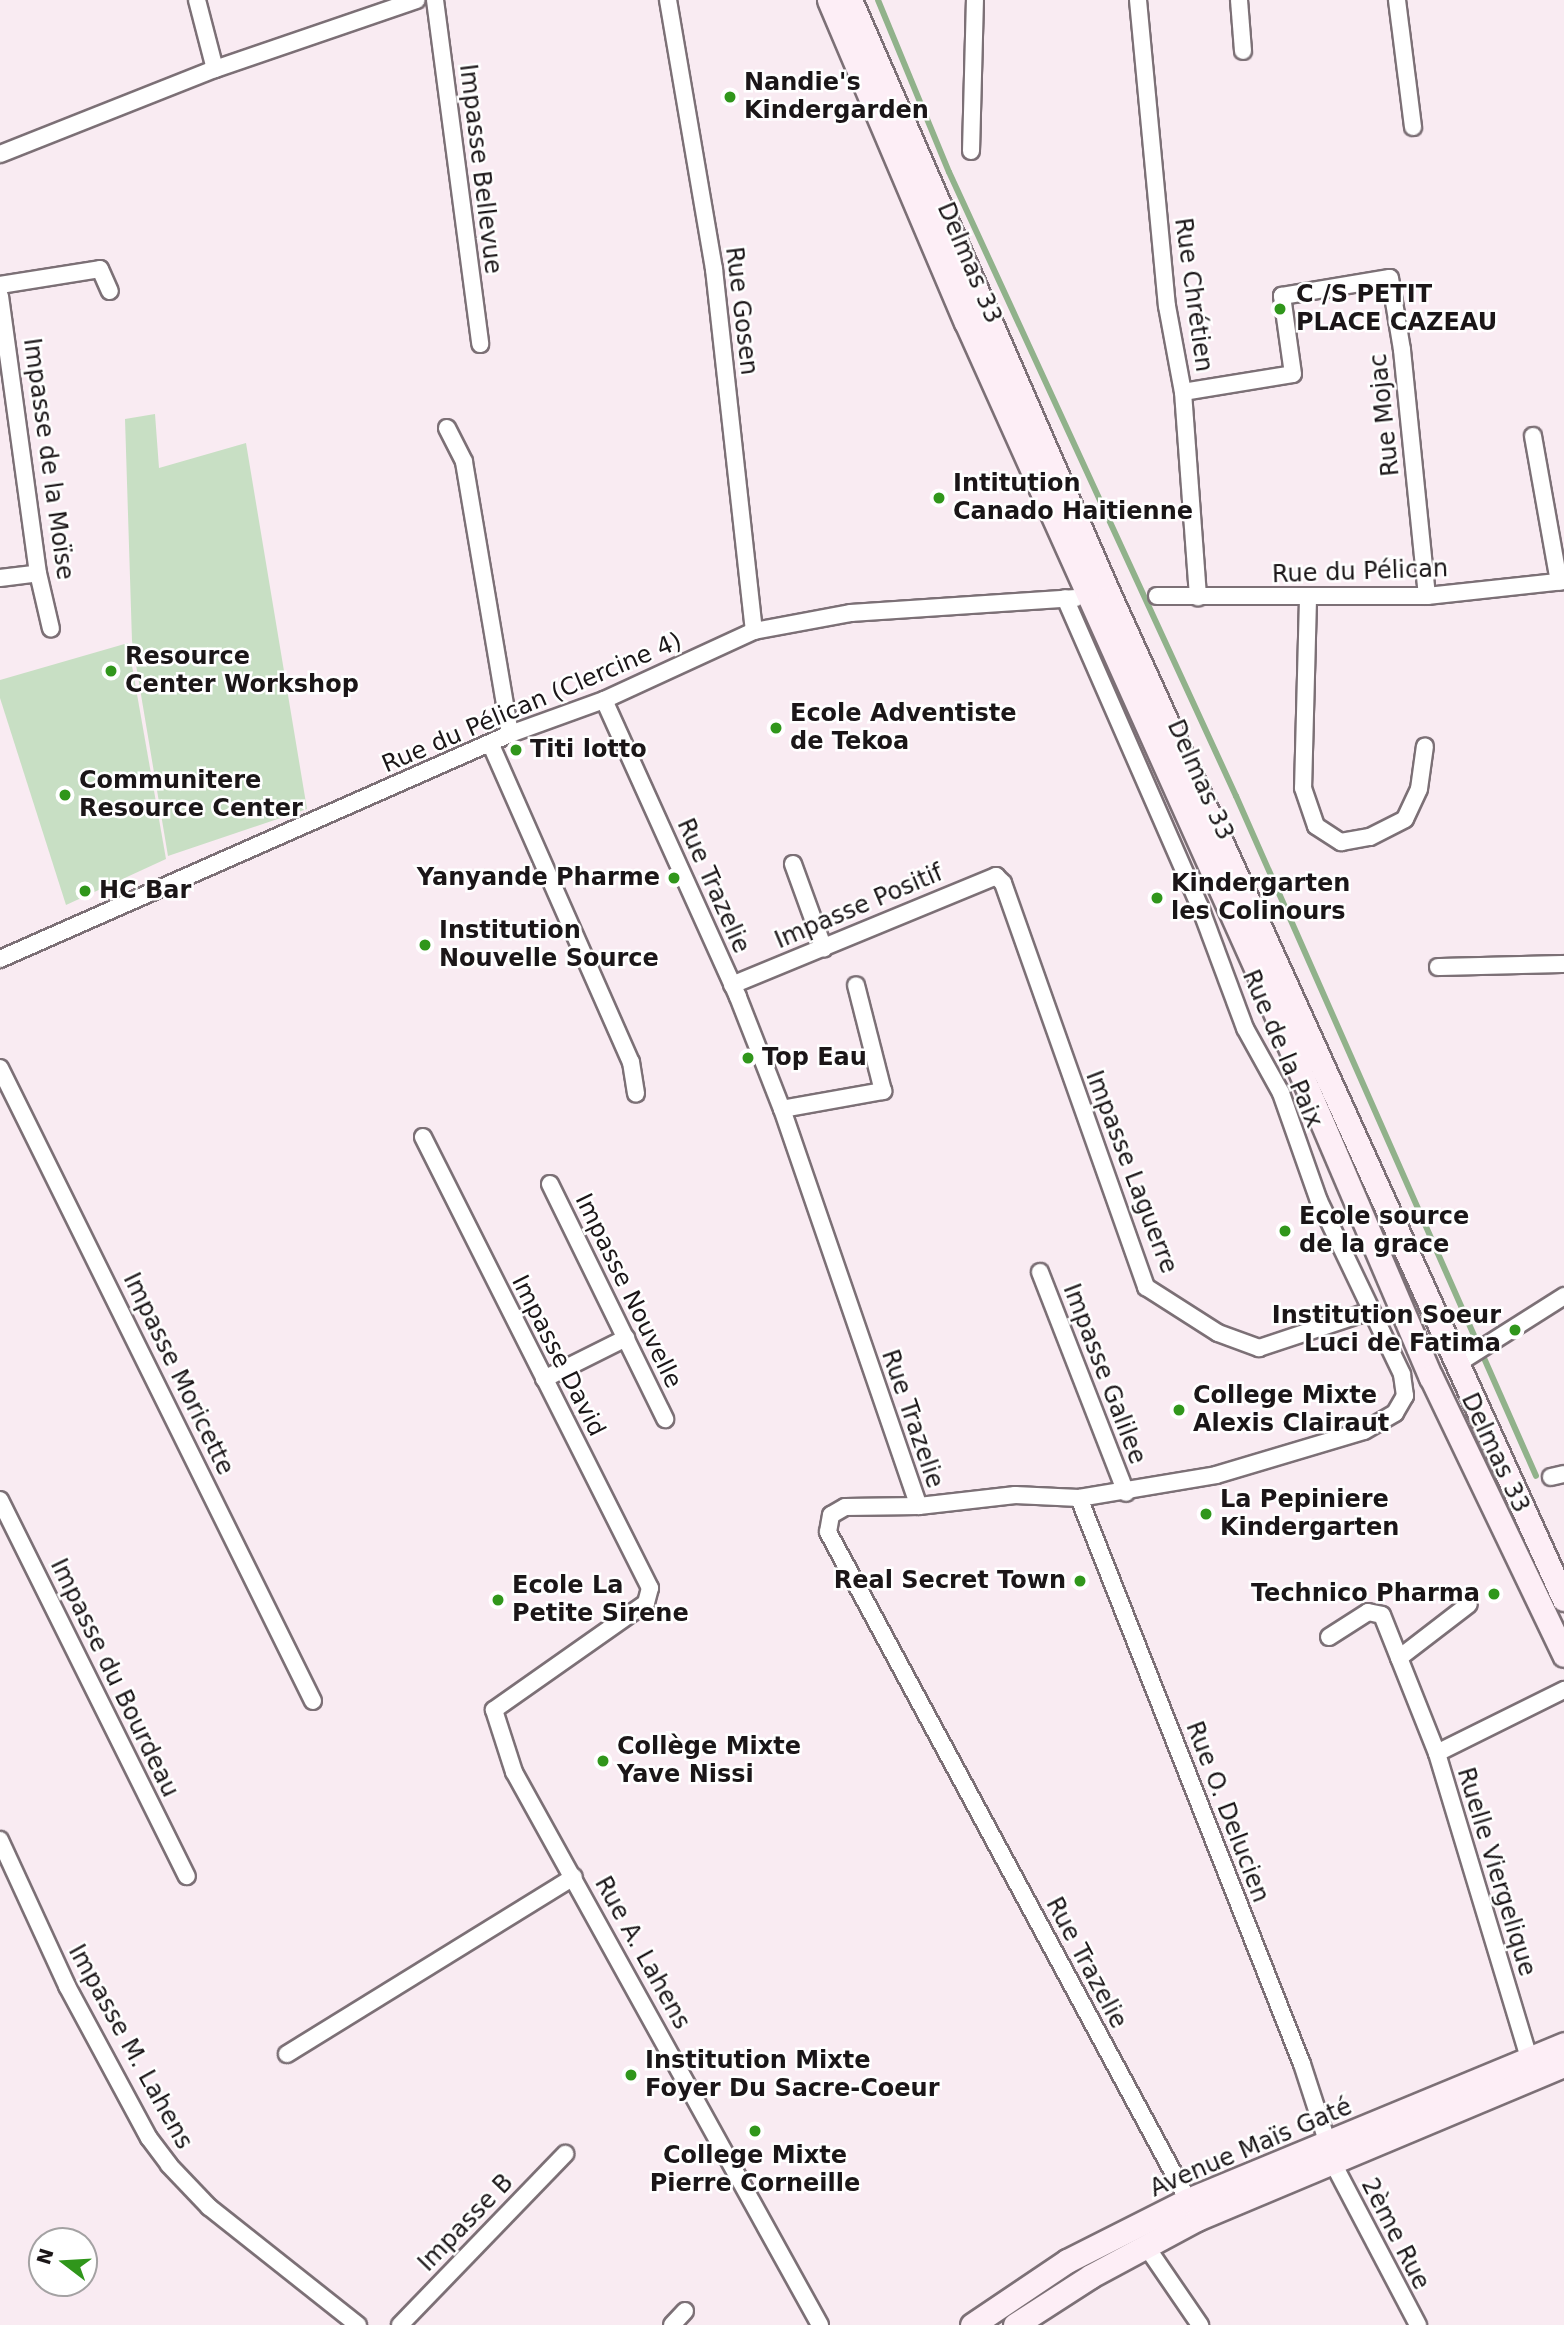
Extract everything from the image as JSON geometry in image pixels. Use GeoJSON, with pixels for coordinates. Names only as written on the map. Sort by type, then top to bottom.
{"type":"FeatureCollection","features":[{"type":"Feature","properties":{"kind":"main road","name":"Delmas 33"},"geometry":{"type":"LineString","coordinates":[[829,0],[1099,597],[1284,974],[1564,1599]]}},
{"type":"Feature","properties":{"kind":"main road","name":"Delmas 33"},"geometry":{"type":"LineString","coordinates":[[850,0],[1260,977],[1484,1495],[1564,1655]]}},
{"type":"Feature","properties":{"kind":"main road","name":"Avenue Maïs Gaté"},"geometry":{"type":"LineString","coordinates":[[1022,2323],[1146,2246],[1197,2218],[1529,2058],[1564,2044]]}},
{"type":"Feature","properties":{"kind":"main road","name":"Avenue Maïs Gaté"},"geometry":{"type":"LineString","coordinates":[[972,2325],[1067,2261],[1188,2200],[1331,2153],[1564,2065]]}},
{"type":"Feature","properties":{"kind":"street"},"geometry":{"type":"LineString","coordinates":[[197,0],[215,69]]}},
{"type":"Feature","properties":{"kind":"street"},"geometry":{"type":"LineString","coordinates":[[0,154],[215,69],[417,0]]}},
{"type":"Feature","properties":{"kind":"street","name":"Impasse Bellevue"},"geometry":{"type":"LineString","coordinates":[[435,0],[480,344]]}},
{"type":"Feature","properties":{"kind":"street","name":"Rue Gosen"},"geometry":{"type":"LineString","coordinates":[[668,0],[714,269],[754,631]]}},
{"type":"Feature","properties":{"kind":"street"},"geometry":{"type":"LineString","coordinates":[[971,151],[975,0]]}},
{"type":"Feature","properties":{"kind":"street","name":"Rue Chrétien"},"geometry":{"type":"LineString","coordinates":[[1138,0],[1167,306],[1183,392],[1198,597]]}},
{"type":"Feature","properties":{"kind":"street"},"geometry":{"type":"LineString","coordinates":[[1239,0],[1243,51]]}},
{"type":"Feature","properties":{"kind":"street"},"geometry":{"type":"LineString","coordinates":[[1397,0],[1413,127]]}},
{"type":"Feature","properties":{"kind":"street"},"geometry":{"type":"LineString","coordinates":[[0,285],[100,269],[110,290]]}},
{"type":"Feature","properties":{"kind":"street","name":"Rue Mojac"},"geometry":{"type":"LineString","coordinates":[[1183,392],[1293,374],[1282,296],[1390,278],[1402,350],[1427,596]]}},
{"type":"Feature","properties":{"kind":"street","name":"Impasse de la Moïse"},"geometry":{"type":"LineString","coordinates":[[0,296],[9,339],[38,573],[51,629]]}},
{"type":"Feature","properties":{"kind":"street"},"geometry":{"type":"LineString","coordinates":[[447,428],[464,462],[510,734]]}},
{"type":"Feature","properties":{"kind":"street"},"geometry":{"type":"LineString","coordinates":[[1533,436],[1562,582]]}},
{"type":"Feature","properties":{"kind":"street"},"geometry":{"type":"LineString","coordinates":[[0,578],[38,573]]}},
{"type":"Feature","properties":{"kind":"street","name":"Rue du Pélican"},"geometry":{"type":"LineString","coordinates":[[1157,596],[1308,599],[1427,596],[1562,582]]}},
{"type":"Feature","properties":{"kind":"street","name":"Rue du Pélican (Clercine 4)"},"geometry":{"type":"LineString","coordinates":[[0,959],[491,745],[510,734],[604,700],[754,631],[851,613],[1099,597]]}},
{"type":"Feature","properties":{"kind":"street","name":"Rue de la Paix"},"geometry":{"type":"LineString","coordinates":[[919,1506],[1015,1495],[1079,1498],[1126,1493],[1216,1475],[1364,1431],[1395,1412],[1405,1396],[1402,1374],[1318,1201],[1281,1093],[1245,1028],[1200,907],[1065,598]]}},
{"type":"Feature","properties":{"kind":"street"},"geometry":{"type":"LineString","coordinates":[[1308,599],[1303,788],[1316,825],[1341,842],[1370,837],[1405,819],[1419,789],[1425,746]]}},
{"type":"Feature","properties":{"kind":"street","name":"Rue Trazelie"},"geometry":{"type":"LineString","coordinates":[[604,700],[732,985],[782,1110],[919,1506],[845,1507],[831,1515],[828,1532],[1188,2200]]}},
{"type":"Feature","properties":{"kind":"street"},"geometry":{"type":"LineString","coordinates":[[491,745],[631,1062],[636,1094]]}},
{"type":"Feature","properties":{"kind":"street"},"geometry":{"type":"LineString","coordinates":[[793,864],[824,949]]}},
{"type":"Feature","properties":{"kind":"street","name":"Impasse Positif"},"geometry":{"type":"LineString","coordinates":[[732,985],[824,949],[988,876],[1003,883]]}},
{"type":"Feature","properties":{"kind":"street","name":"Impasse Laguerre"},"geometry":{"type":"LineString","coordinates":[[1003,883],[1146,1287],[1218,1333],[1259,1348],[1370,1311]]}},
{"type":"Feature","properties":{"kind":"street"},"geometry":{"type":"LineString","coordinates":[[1438,967],[1564,964]]}},
{"type":"Feature","properties":{"kind":"street"},"geometry":{"type":"LineString","coordinates":[[782,1110],[883,1091],[885,1084],[856,985]]}},
{"type":"Feature","properties":{"kind":"street","name":"Impasse Moricette"},"geometry":{"type":"LineString","coordinates":[[0,1068],[313,1700]]}},
{"type":"Feature","properties":{"kind":"street","name":"Impasse David"},"geometry":{"type":"LineString","coordinates":[[423,1137],[650,1588],[649,1596],[494,1710]]}},
{"type":"Feature","properties":{"kind":"street","name":"Impasse Nouvelle"},"geometry":{"type":"LineString","coordinates":[[550,1184],[665,1419]]}},
{"type":"Feature","properties":{"kind":"street","name":"Impasse Galilee"},"geometry":{"type":"LineString","coordinates":[[1040,1272],[1126,1493]]}},
{"type":"Feature","properties":{"kind":"street"},"geometry":{"type":"LineString","coordinates":[[1457,1364],[1564,1296]]}},
{"type":"Feature","properties":{"kind":"street"},"geometry":{"type":"LineString","coordinates":[[544,1379],[626,1338]]}},
{"type":"Feature","properties":{"kind":"street","name":"Rue O. Delucien"},"geometry":{"type":"LineString","coordinates":[[1079,1498],[1302,2064],[1331,2153]]}},
{"type":"Feature","properties":{"kind":"street","name":"Impasse du Bourdeau"},"geometry":{"type":"LineString","coordinates":[[0,1500],[187,1876]]}},
{"type":"Feature","properties":{"kind":"street"},"geometry":{"type":"LineString","coordinates":[[1399,1658],[1469,1604]]}},
{"type":"Feature","properties":{"kind":"street"},"geometry":{"type":"LineString","coordinates":[[1329,1637],[1368,1612],[1377,1612],[1399,1658],[1437,1753]]}},
{"type":"Feature","properties":{"kind":"street","name":"Ruelle Viergelique"},"geometry":{"type":"LineString","coordinates":[[1529,2058],[1437,1753],[1564,1690]]}},
{"type":"Feature","properties":{"kind":"street","name":"Rue A. Lahens"},"geometry":{"type":"LineString","coordinates":[[494,1710],[514,1772],[820,2325]]}},
{"type":"Feature","properties":{"kind":"street","name":"Impasse M. Lahens"},"geometry":{"type":"LineString","coordinates":[[0,1840],[68,1986],[149,2138],[169,2165],[209,2207],[358,2325]]}},
{"type":"Feature","properties":{"kind":"street"},"geometry":{"type":"LineString","coordinates":[[287,2054],[574,1877]]}},
{"type":"Feature","properties":{"kind":"street","name":"2ème Rue"},"geometry":{"type":"LineString","coordinates":[[1331,2153],[1418,2325]]}},
{"type":"Feature","properties":{"kind":"street","name":"Impasse B"},"geometry":{"type":"LineString","coordinates":[[400,2325],[565,2154]]}},
{"type":"Feature","properties":{"kind":"street"},"geometry":{"type":"LineString","coordinates":[[1146,2246],[1200,2325]]}},
{"type":"Feature","properties":{"kind":"street"},"geometry":{"type":"LineString","coordinates":[[1005,2301],[1022,2323]]}},
{"type":"Feature","properties":{"kind":"street"},"geometry":{"type":"LineString","coordinates":[[672,2325],[685,2311]]}},
{"type":"Feature","properties":{"kind":"green space"},"geometry":{"type":"Polygon","coordinates":[[[155,414],[159,468],[246,443],[307,809],[168,856],[132,641],[125,419],[155,414]]]}},
{"type":"Feature","properties":{"kind":"green space"},"geometry":{"type":"Polygon","coordinates":[[[128,643],[166,859],[66,905],[0,698],[0,680],[128,643]]]}},
{"type":"Feature","properties":{"kind":"waterway"},"geometry":{"type":"LineString","coordinates":[[878,0],[949,172],[1236,796],[1536,1476]]}},
{"type":"Feature","properties":{"kind":"place","name":"Nandie's Kindergarden"},"geometry":{"type":"Point","coordinates":[730,97]}},
{"type":"Feature","properties":{"kind":"place","name":"C /S PETIT PLACE CAZEAU"},"geometry":{"type":"Point","coordinates":[1280,309]}},
{"type":"Feature","properties":{"kind":"place","name":"Intitution Canado Haitienne"},"geometry":{"type":"Point","coordinates":[939,498]}},
{"type":"Feature","properties":{"kind":"place","name":"Resource Center Workshop"},"geometry":{"type":"Point","coordinates":[111,671]}},
{"type":"Feature","properties":{"kind":"place","name":"Ecole Adventiste de Tekoa"},"geometry":{"type":"Point","coordinates":[776,728]}},
{"type":"Feature","properties":{"kind":"place","name":"Titi lotto"},"geometry":{"type":"Point","coordinates":[516,750]}},
{"type":"Feature","properties":{"kind":"place","name":"Communitere Resource Center"},"geometry":{"type":"Point","coordinates":[65,795]}},
{"type":"Feature","properties":{"kind":"place","name":"Yanyande Pharme"},"geometry":{"type":"Point","coordinates":[674,878]}},
{"type":"Feature","properties":{"kind":"place","name":"HC Bar"},"geometry":{"type":"Point","coordinates":[85,891]}},
{"type":"Feature","properties":{"kind":"place","name":"Kindergarten les Colinours"},"geometry":{"type":"Point","coordinates":[1157,898]}},
{"type":"Feature","properties":{"kind":"place","name":"Institution Nouvelle Source"},"geometry":{"type":"Point","coordinates":[425,945]}},
{"type":"Feature","properties":{"kind":"place","name":"Top Eau"},"geometry":{"type":"Point","coordinates":[748,1058]}},
{"type":"Feature","properties":{"kind":"place","name":"Ecole source de la grace"},"geometry":{"type":"Point","coordinates":[1285,1231]}},
{"type":"Feature","properties":{"kind":"place","name":"Institution Soeur Luci de Fatima"},"geometry":{"type":"Point","coordinates":[1515,1330]}},
{"type":"Feature","properties":{"kind":"place","name":"College Mixte Alexis Clairaut"},"geometry":{"type":"Point","coordinates":[1179,1410]}},
{"type":"Feature","properties":{"kind":"place","name":"La Pepiniere Kindergarten"},"geometry":{"type":"Point","coordinates":[1206,1514]}},
{"type":"Feature","properties":{"kind":"place","name":"Real Secret Town"},"geometry":{"type":"Point","coordinates":[1080,1581]}},
{"type":"Feature","properties":{"kind":"place","name":"Technico Pharma"},"geometry":{"type":"Point","coordinates":[1494,1594]}},
{"type":"Feature","properties":{"kind":"place","name":"Ecole La Petite Sirene"},"geometry":{"type":"Point","coordinates":[498,1600]}},
{"type":"Feature","properties":{"kind":"place","name":"Collège Mixte Yave Nissi"},"geometry":{"type":"Point","coordinates":[603,1761]}},
{"type":"Feature","properties":{"kind":"place","name":"Institution Mixte Foyer Du Sacre-Coeur"},"geometry":{"type":"Point","coordinates":[631,2075]}},
{"type":"Feature","properties":{"kind":"place","name":"College Mixte Pierre Corneille"},"geometry":{"type":"Point","coordinates":[755,2131]}}]}
